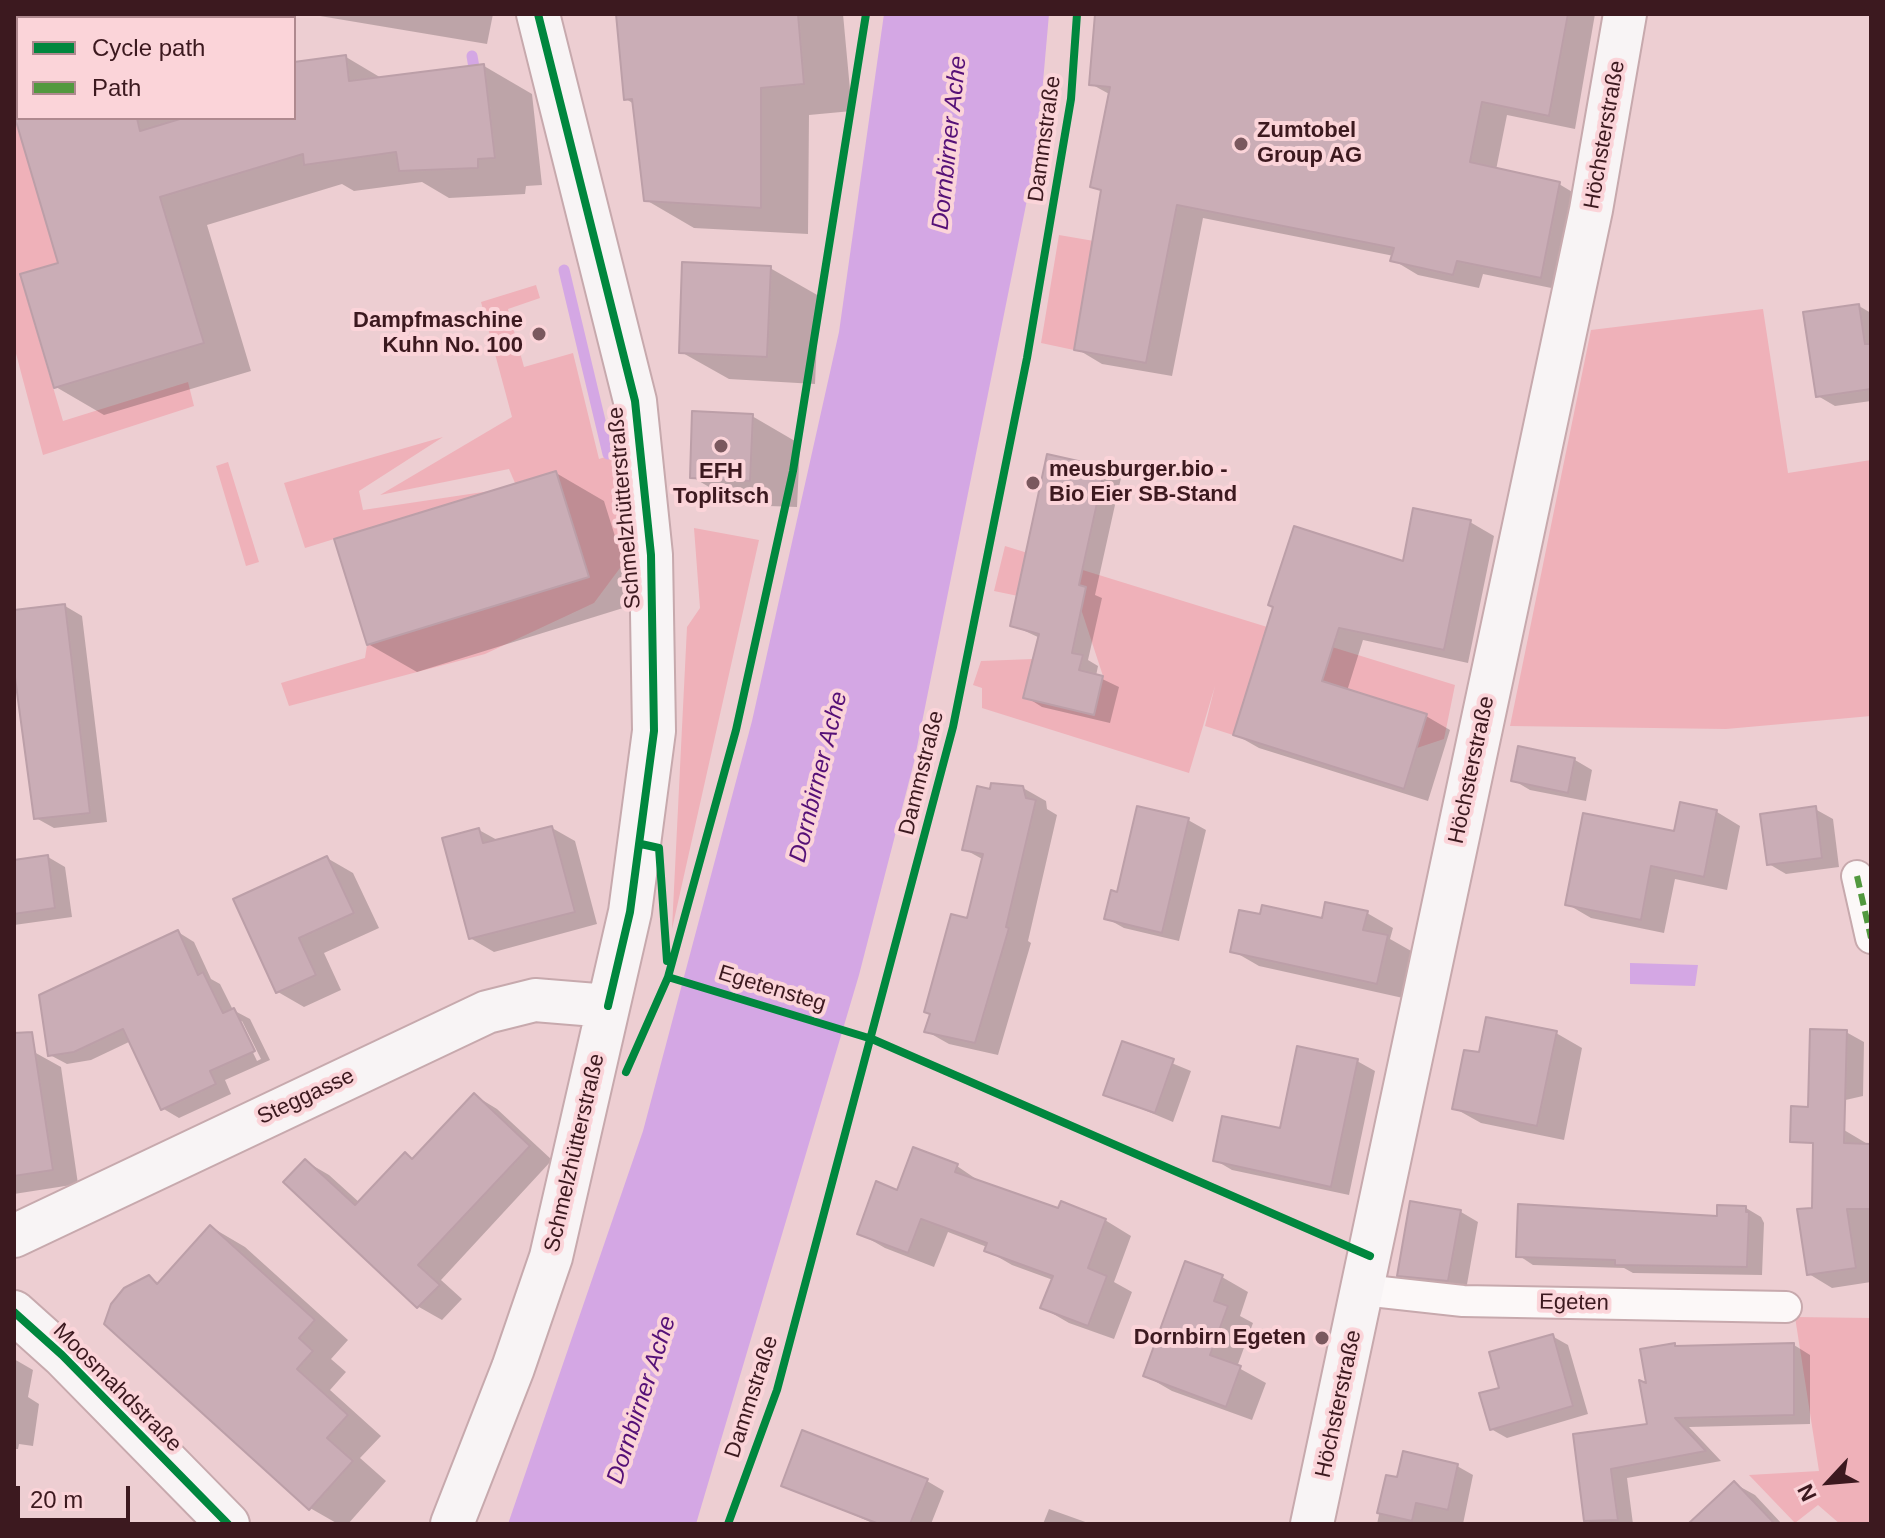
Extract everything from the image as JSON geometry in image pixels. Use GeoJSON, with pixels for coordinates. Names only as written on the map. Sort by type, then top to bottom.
{"type":"FeatureCollection","features":[{"type":"Feature","properties":{"kind":"street","name":"Schmelzhütterstraße"},"geometry":{"type":"LineString","coordinates":[[452,1524],[513,1368],[551,1257],[630,912],[654,731],[651,555],[635,401],[538,14]]}},
{"type":"Feature","properties":{"kind":"street","name":"Höchsterstraße"},"geometry":{"type":"LineString","coordinates":[[1312,1524],[1591,210],[1625,14]]}},
{"type":"Feature","properties":{"kind":"street"},"geometry":{"type":"LineString","coordinates":[[1857,876],[1871,938]]}},
{"type":"Feature","properties":{"kind":"street","name":"Steggasse"},"geometry":{"type":"LineString","coordinates":[[14,1236],[487,1012],[535,1000],[608,1006]]}},
{"type":"Feature","properties":{"kind":"street","name":"Egeten"},"geometry":{"type":"LineString","coordinates":[[1363,1290],[1463,1301],[1786,1307]]}},
{"type":"Feature","properties":{"kind":"street","name":"Moosmahdstraße"},"geometry":{"type":"LineString","coordinates":[[14,1312],[62,1355],[228,1524]]}},
{"type":"Feature","properties":{"kind":"shaded area"},"geometry":{"type":"Polygon","coordinates":[[[14,15],[15,119],[58,263],[20,275],[63,421],[188,382],[194,406],[43,455],[14,346],[14,15]]]}},
{"type":"Feature","properties":{"kind":"shaded area"},"geometry":{"type":"Polygon","coordinates":[[[1059,235],[1094,241],[1074,350],[1041,343],[1059,235]]]}},
{"type":"Feature","properties":{"kind":"shaded area"},"geometry":{"type":"Polygon","coordinates":[[[536,285],[540,298],[508,309],[524,367],[573,353],[599,459],[615,454],[623,564],[594,603],[485,654],[289,706],[281,683],[365,658],[367,645],[588,577],[556,471],[515,483],[509,469],[380,495],[512,417],[481,302],[536,285]]]}},
{"type":"Feature","properties":{"kind":"shaded area"},"geometry":{"type":"Polygon","coordinates":[[[1763,309],[1788,473],[1871,460],[1871,716],[1726,729],[1510,726],[1591,330],[1763,309]]]}},
{"type":"Feature","properties":{"kind":"shaded area"},"geometry":{"type":"Polygon","coordinates":[[[443,437],[359,491],[363,510],[490,491],[305,548],[284,483],[443,437]]]}},
{"type":"Feature","properties":{"kind":"shaded area"},"geometry":{"type":"Polygon","coordinates":[[[228,462],[259,562],[246,566],[216,466],[228,462]]]}},
{"type":"Feature","properties":{"kind":"shaded area"},"geometry":{"type":"Polygon","coordinates":[[[694,528],[759,540],[672,929],[687,627],[700,608],[694,528]]]}},
{"type":"Feature","properties":{"kind":"shaded area"},"geometry":{"type":"Polygon","coordinates":[[[1005,546],[1455,685],[1444,739],[1417,748],[1427,714],[1257,661],[1233,735],[1205,726],[1215,686],[1189,773],[982,708],[982,688],[973,685],[981,661],[1033,659],[1024,698],[1093,715],[1103,676],[1081,609],[994,591],[1005,546]]]}},
{"type":"Feature","properties":{"kind":"shaded area"},"geometry":{"type":"Polygon","coordinates":[[[1795,1317],[1871,1318],[1871,1524],[1840,1524],[1818,1505],[1795,1523],[1749,1475],[1819,1471],[1795,1317]]]}},
{"type":"Feature","properties":{"kind":"water","name":"Dornbirner Ache"},"geometry":{"type":"Polygon","coordinates":[[[884,14],[1049,14],[1037,150],[914,762],[859,975],[696,1524],[508,1524],[643,1131],[752,721],[839,332],[884,14]]]}},
{"type":"Feature","properties":{"kind":"water"},"geometry":{"type":"Polygon","coordinates":[[[1630,963],[1698,965],[1695,986],[1630,984],[1630,963]]]}},
{"type":"Feature","properties":{"kind":"building"},"geometry":{"type":"Polygon","coordinates":[[[616,14],[798,14],[804,84],[761,88],[761,208],[644,201],[632,99],[624,100],[616,14]]]}},
{"type":"Feature","properties":{"kind":"building","name":"Zumtobel Group AG"},"geometry":{"type":"Polygon","coordinates":[[[1095,14],[1568,14],[1549,116],[1482,102],[1470,162],[1560,182],[1541,278],[1457,261],[1453,275],[1390,261],[1394,248],[1177,205],[1146,363],[1074,350],[1101,190],[1090,187],[1110,87],[1089,85],[1095,14]]]}},
{"type":"Feature","properties":{"kind":"building"},"geometry":{"type":"Polygon","coordinates":[[[346,55],[349,81],[484,64],[495,158],[478,159],[478,168],[399,171],[396,152],[304,165],[303,154],[160,197],[204,343],[54,388],[20,274],[58,263],[15,118],[137,120],[140,131],[176,120],[296,120],[296,62],[346,55]]]}},
{"type":"Feature","properties":{"kind":"building"},"geometry":{"type":"Polygon","coordinates":[[[682,262],[771,266],[767,357],[679,353],[682,262]]]}},
{"type":"Feature","properties":{"kind":"building"},"geometry":{"type":"Polygon","coordinates":[[[1859,304],[1865,344],[1871,344],[1871,389],[1816,397],[1803,312],[1859,304]]]}},
{"type":"Feature","properties":{"kind":"building","name":"EFH Toplitsch"},"geometry":{"type":"Polygon","coordinates":[[[692,411],[753,414],[750,481],[690,478],[692,411]]]}},
{"type":"Feature","properties":{"kind":"building"},"geometry":{"type":"Polygon","coordinates":[[[1047,454],[1105,467],[1079,585],[1086,587],[1072,653],[1083,655],[1079,670],[1103,676],[1094,715],[1023,698],[1039,634],[1010,626],[1047,454]]]}},
{"type":"Feature","properties":{"kind":"building"},"geometry":{"type":"Polygon","coordinates":[[[556,471],[589,577],[367,645],[334,539],[556,471]]]}},
{"type":"Feature","properties":{"kind":"building"},"geometry":{"type":"Polygon","coordinates":[[[1413,508],[1471,520],[1444,650],[1339,628],[1322,681],[1427,714],[1404,789],[1233,735],[1273,607],[1268,605],[1294,526],[1403,561],[1413,508]]]}},
{"type":"Feature","properties":{"kind":"building"},"geometry":{"type":"Polygon","coordinates":[[[65,604],[90,813],[34,819],[14,670],[14,610],[65,604]]]}},
{"type":"Feature","properties":{"kind":"building"},"geometry":{"type":"Polygon","coordinates":[[[1518,746],[1575,758],[1568,793],[1511,781],[1518,746]]]}},
{"type":"Feature","properties":{"kind":"building"},"geometry":{"type":"Polygon","coordinates":[[[991,783],[1023,786],[1026,798],[1036,800],[1006,927],[1009,928],[975,1043],[924,1032],[930,1014],[924,1012],[951,914],[967,918],[983,854],[962,850],[977,786],[990,789],[991,783]]]}},
{"type":"Feature","properties":{"kind":"building"},"geometry":{"type":"Polygon","coordinates":[[[1680,802],[1717,810],[1704,877],[1651,866],[1641,920],[1565,905],[1583,813],[1674,831],[1680,802]]]}},
{"type":"Feature","properties":{"kind":"building"},"geometry":{"type":"Polygon","coordinates":[[[1137,806],[1189,818],[1162,933],[1104,919],[1111,890],[1117,892],[1137,806]]]}},
{"type":"Feature","properties":{"kind":"building"},"geometry":{"type":"Polygon","coordinates":[[[1816,806],[1822,858],[1767,865],[1760,814],[1816,806]]]}},
{"type":"Feature","properties":{"kind":"building"},"geometry":{"type":"Polygon","coordinates":[[[552,826],[575,912],[469,939],[442,838],[479,828],[483,843],[552,826]]]}},
{"type":"Feature","properties":{"kind":"building"},"geometry":{"type":"Polygon","coordinates":[[[48,855],[55,908],[14,914],[14,860],[48,855]]]}},
{"type":"Feature","properties":{"kind":"building"},"geometry":{"type":"Polygon","coordinates":[[[327,856],[354,913],[299,938],[316,975],[276,993],[233,899],[327,856]]]}},
{"type":"Feature","properties":{"kind":"building"},"geometry":{"type":"Polygon","coordinates":[[[1325,902],[1368,911],[1363,930],[1388,935],[1377,984],[1230,952],[1239,910],[1260,914],[1262,905],[1322,918],[1325,902]]]}},
{"type":"Feature","properties":{"kind":"building"},"geometry":{"type":"Polygon","coordinates":[[[178,930],[198,975],[203,972],[223,1013],[234,1008],[255,1051],[210,1071],[216,1084],[161,1110],[123,1029],[74,1052],[48,1056],[39,995],[178,930]]]}},
{"type":"Feature","properties":{"kind":"building"},"geometry":{"type":"Polygon","coordinates":[[[1486,1017],[1557,1031],[1537,1126],[1452,1109],[1464,1050],[1479,1052],[1486,1017]]]}},
{"type":"Feature","properties":{"kind":"building"},"geometry":{"type":"Polygon","coordinates":[[[1810,1029],[1847,1030],[1844,1143],[1871,1144],[1871,1209],[1847,1209],[1856,1268],[1807,1275],[1797,1209],[1812,1208],[1813,1143],[1790,1142],[1791,1106],[1808,1107],[1810,1029]]]}},
{"type":"Feature","properties":{"kind":"building"},"geometry":{"type":"Polygon","coordinates":[[[32,1032],[53,1170],[14,1176],[14,1033],[32,1032]]]}},
{"type":"Feature","properties":{"kind":"building"},"geometry":{"type":"Polygon","coordinates":[[[1122,1041],[1174,1059],[1155,1113],[1103,1095],[1122,1041]]]}},
{"type":"Feature","properties":{"kind":"building"},"geometry":{"type":"Polygon","coordinates":[[[1297,1046],[1358,1059],[1331,1187],[1213,1161],[1222,1116],[1280,1128],[1297,1046]]]}},
{"type":"Feature","properties":{"kind":"building"},"geometry":{"type":"Polygon","coordinates":[[[474,1093],[530,1146],[418,1265],[440,1285],[417,1308],[283,1182],[305,1159],[355,1205],[405,1152],[412,1159],[474,1093]]]}},
{"type":"Feature","properties":{"kind":"building"},"geometry":{"type":"Polygon","coordinates":[[[913,1147],[958,1164],[955,1172],[1058,1208],[1061,1201],[1106,1219],[1088,1268],[1107,1276],[1088,1326],[1040,1308],[1053,1276],[984,1251],[987,1243],[921,1219],[908,1253],[857,1234],[876,1181],[897,1190],[913,1147]]]}},
{"type":"Feature","properties":{"kind":"building"},"geometry":{"type":"Polygon","coordinates":[[[1410,1201],[1461,1210],[1448,1281],[1397,1276],[1410,1201]]]}},
{"type":"Feature","properties":{"kind":"building"},"geometry":{"type":"Polygon","coordinates":[[[1518,1204],[1717,1216],[1717,1205],[1746,1206],[1746,1212],[1749,1212],[1747,1267],[1615,1265],[1615,1260],[1516,1257],[1518,1204]]]}},
{"type":"Feature","properties":{"kind":"building"},"geometry":{"type":"Polygon","coordinates":[[[210,1225],[315,1320],[299,1338],[313,1351],[297,1369],[348,1415],[327,1438],[353,1461],[309,1510],[104,1324],[111,1304],[124,1288],[149,1275],[157,1284],[210,1225]]]}},
{"type":"Feature","properties":{"kind":"building"},"geometry":{"type":"Polygon","coordinates":[[[1185,1261],[1223,1275],[1214,1301],[1228,1306],[1210,1355],[1241,1366],[1226,1407],[1143,1376],[1185,1261]]]}},
{"type":"Feature","properties":{"kind":"building"},"geometry":{"type":"Polygon","coordinates":[[[1553,1334],[1573,1406],[1490,1430],[1479,1393],[1499,1388],[1489,1352],[1553,1334]]]}},
{"type":"Feature","properties":{"kind":"building"},"geometry":{"type":"Polygon","coordinates":[[[1675,1343],[1675,1346],[1794,1343],[1794,1415],[1675,1418],[1706,1451],[1611,1469],[1618,1520],[1584,1521],[1573,1434],[1647,1424],[1639,1380],[1646,1383],[1640,1349],[1675,1343]]]}},
{"type":"Feature","properties":{"kind":"building"},"geometry":{"type":"Polygon","coordinates":[[[802,1430],[928,1479],[910,1524],[879,1524],[781,1486],[802,1430]]]}},
{"type":"Feature","properties":{"kind":"building"},"geometry":{"type":"Polygon","coordinates":[[[1403,1451],[1458,1464],[1448,1510],[1416,1503],[1412,1521],[1377,1513],[1386,1475],[1397,1477],[1403,1451]]]}},
{"type":"Feature","properties":{"kind":"building"},"geometry":{"type":"Polygon","coordinates":[[[1734,1481],[1775,1524],[1688,1524],[1734,1481]]]}},
{"type":"Feature","properties":{"kind":"waterway"},"geometry":{"type":"LineString","coordinates":[[24,14],[28,16]]}},
{"type":"Feature","properties":{"kind":"waterway"},"geometry":{"type":"LineString","coordinates":[[472,56],[476,79]]}},
{"type":"Feature","properties":{"kind":"waterway"},"geometry":{"type":"LineString","coordinates":[[564,270],[608,454]]}},
{"type":"Feature","properties":{"kind":"marked path"},"geometry":{"type":"LineString","coordinates":[[1857,876],[1871,938]]}},
{"type":"Feature","properties":{"kind":"cycle path"},"geometry":{"type":"LineString","coordinates":[[538,14],[635,401],[651,555],[654,731],[630,912],[608,1006]]}},
{"type":"Feature","properties":{"kind":"cycle path"},"geometry":{"type":"LineString","coordinates":[[626,1072],[668,977],[736,730],[793,471],[866,14]]}},
{"type":"Feature","properties":{"kind":"cycle path","name":"Dammstraße"},"geometry":{"type":"LineString","coordinates":[[728,1524],[777,1390],[953,727],[1027,358],[1071,99],[1077,14]]}},
{"type":"Feature","properties":{"kind":"cycle path"},"geometry":{"type":"LineString","coordinates":[[641,844],[659,848],[667,961]]}},
{"type":"Feature","properties":{"kind":"cycle path","name":"Egetensteg"},"geometry":{"type":"LineString","coordinates":[[668,977],[872,1039],[1370,1256]]}},
{"type":"Feature","properties":{"kind":"cycle path"},"geometry":{"type":"LineString","coordinates":[[14,1312],[62,1355],[228,1524]]}},
{"type":"Feature","properties":{"kind":"place","name":"Zumtobel Group AG"},"geometry":{"type":"Point","coordinates":[1241,144]}},
{"type":"Feature","properties":{"kind":"place","name":"Dampfmaschine Kuhn No. 100"},"geometry":{"type":"Point","coordinates":[539,334]}},
{"type":"Feature","properties":{"kind":"place","name":"EFH Toplitsch"},"geometry":{"type":"Point","coordinates":[721,446]}},
{"type":"Feature","properties":{"kind":"place","name":"meusburger.bio - Bio Eier SB-Stand"},"geometry":{"type":"Point","coordinates":[1033,483]}},
{"type":"Feature","properties":{"kind":"place","name":"Dornbirn Egeten"},"geometry":{"type":"Point","coordinates":[1322,1338]}}]}
